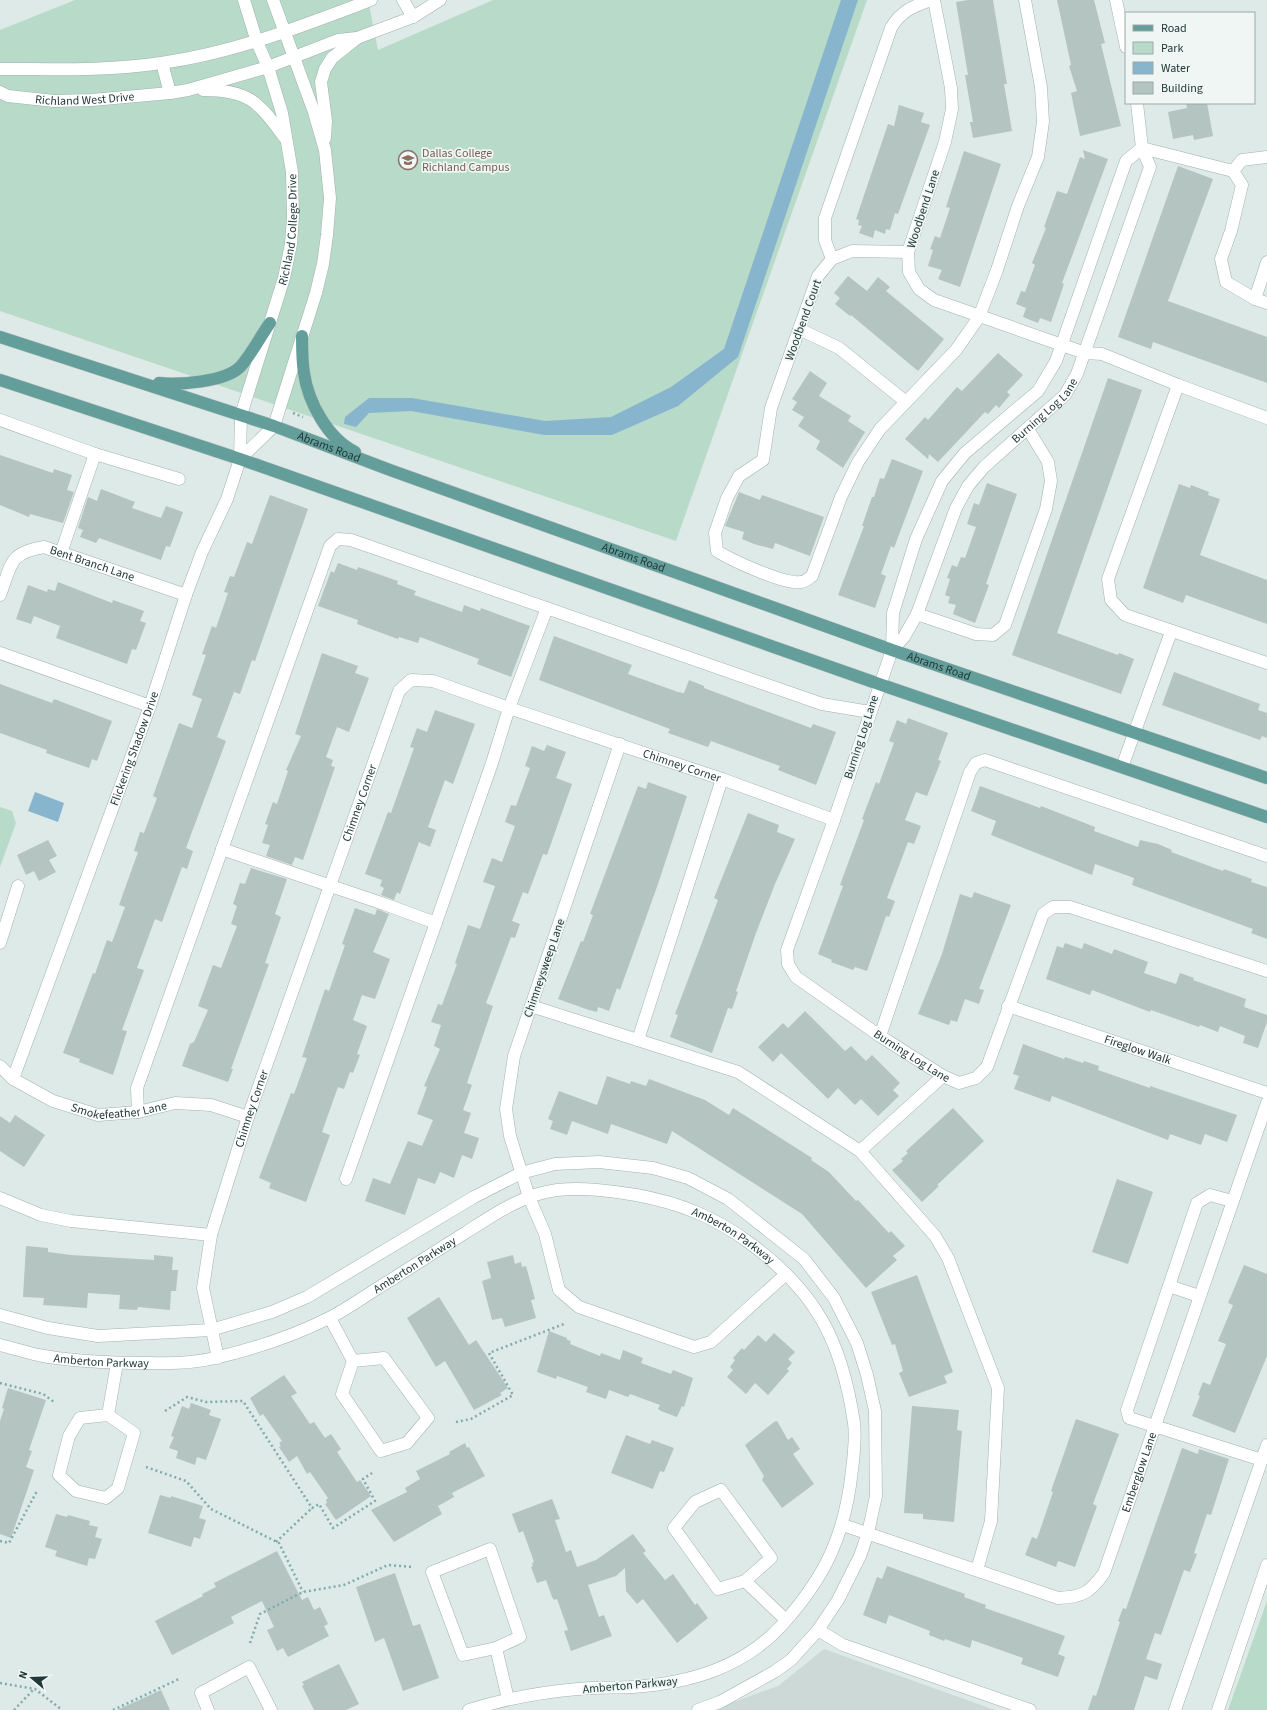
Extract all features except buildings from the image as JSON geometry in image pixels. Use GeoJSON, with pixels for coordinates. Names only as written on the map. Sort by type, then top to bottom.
{"type":"FeatureCollection","features":[{"type":"Feature","properties":{"kind":"main road"},"geometry":{"type":"LineString","coordinates":[[141,381],[181,384],[221,376],[239,368],[270,324]]}},
{"type":"Feature","properties":{"kind":"main road"},"geometry":{"type":"LineString","coordinates":[[302,336],[304,374],[318,415],[332,435],[350,449],[390,470]]}},
{"type":"Feature","properties":{"kind":"main road","name":"Abrams Road"},"geometry":{"type":"LineString","coordinates":[[0,337],[141,381],[274,426],[390,470],[892,650],[1267,778]]}},
{"type":"Feature","properties":{"kind":"main road"},"geometry":{"type":"LineString","coordinates":[[0,380],[240,459],[879,684],[1267,818]]}},
{"type":"Feature","properties":{"kind":"street","name":"Richland College Drive"},"geometry":{"type":"LineString","coordinates":[[241,415],[284,278],[293,217],[292,172],[288,141],[282,113],[268,67],[257,42],[244,0]]}},
{"type":"Feature","properties":{"kind":"street"},"geometry":{"type":"LineString","coordinates":[[240,459],[274,426],[323,264],[328,235],[330,198],[324,150],[314,112],[273,0]]}},
{"type":"Feature","properties":{"kind":"street"},"geometry":{"type":"LineString","coordinates":[[0,69],[59,70],[162,63],[210,54],[257,42],[371,0]]}},
{"type":"Feature","properties":{"kind":"street"},"geometry":{"type":"LineString","coordinates":[[403,0],[413,17]]}},
{"type":"Feature","properties":{"kind":"street"},"geometry":{"type":"LineString","coordinates":[[295,57],[338,40],[357,38],[413,17],[440,0]]}},
{"type":"Feature","properties":{"kind":"street"},"geometry":{"type":"LineString","coordinates":[[832,259],[825,240],[826,218],[891,28],[896,18],[904,12],[916,5],[931,0]]}},
{"type":"Feature","properties":{"kind":"street","name":"Woodbend Lane"},"geometry":{"type":"LineString","coordinates":[[934,0],[951,88],[952,109],[945,142],[908,252],[909,272],[919,289],[934,300],[979,317],[1085,353],[1102,354],[1178,385],[1267,418]]}},
{"type":"Feature","properties":{"kind":"street"},"geometry":{"type":"LineString","coordinates":[[799,329],[839,348],[906,402],[956,350],[979,317],[1018,206],[1038,157],[1043,122],[1041,87],[1025,0]]}},
{"type":"Feature","properties":{"kind":"street"},"geometry":{"type":"LineString","coordinates":[[1116,0],[1125,42]]}},
{"type":"Feature","properties":{"kind":"street"},"geometry":{"type":"LineString","coordinates":[[324,150],[326,121],[321,82],[325,69],[332,58],[357,38]]}},
{"type":"Feature","properties":{"kind":"street","name":"Richland West Drive"},"geometry":{"type":"LineString","coordinates":[[0,92],[8,96],[54,101],[92,100],[170,93],[188,90],[268,67],[295,57]]}},
{"type":"Feature","properties":{"kind":"street"},"geometry":{"type":"LineString","coordinates":[[162,63],[170,93]]}},
{"type":"Feature","properties":{"kind":"street"},"geometry":{"type":"LineString","coordinates":[[188,90],[226,90],[246,96],[264,109],[288,141]]}},
{"type":"Feature","properties":{"kind":"street","name":"Burning Log Lane"},"geometry":{"type":"LineString","coordinates":[[892,650],[904,636],[917,614],[956,508],[968,486],[984,467],[1065,395],[1077,374],[1150,167],[1142,148],[1137,104]]}},
{"type":"Feature","properties":{"kind":"street"},"geometry":{"type":"LineString","coordinates":[[1142,148],[1232,171],[1242,185],[1231,231],[1221,259],[1226,282],[1255,299],[1267,303]]}},
{"type":"Feature","properties":{"kind":"street","name":"Burning Log Lane"},"geometry":{"type":"LineString","coordinates":[[1142,148],[1126,161],[1056,361],[1038,391],[965,453],[942,481],[916,539],[893,613],[892,650],[879,684],[834,820],[787,950],[788,964],[796,977],[880,1036],[943,1076],[959,1083],[976,1078],[987,1067],[1042,914],[1053,907],[1070,907],[1267,971]]}},
{"type":"Feature","properties":{"kind":"street"},"geometry":{"type":"LineString","coordinates":[[1232,171],[1242,160],[1267,157]]}},
{"type":"Feature","properties":{"kind":"street","name":"Woodbend Court"},"geometry":{"type":"LineString","coordinates":[[906,402],[880,429],[858,462],[841,497],[812,576],[802,582],[789,581],[730,560],[717,551],[715,534],[727,498],[739,476],[763,460],[771,408],[818,276],[832,259],[852,251],[908,252]]}},
{"type":"Feature","properties":{"kind":"street"},"geometry":{"type":"LineString","coordinates":[[1255,299],[1267,262]]}},
{"type":"Feature","properties":{"kind":"street"},"geometry":{"type":"LineString","coordinates":[[1178,385],[1108,579],[1111,600],[1125,615],[1171,632],[1267,663]]}},
{"type":"Feature","properties":{"kind":"street","name":"Flickering Shadow Drive"},"geometry":{"type":"LineString","coordinates":[[13,1079],[150,706],[186,595],[202,552],[227,498],[240,459],[241,415]]}},
{"type":"Feature","properties":{"kind":"street"},"geometry":{"type":"LineString","coordinates":[[0,420],[96,454],[179,479]]}},
{"type":"Feature","properties":{"kind":"street"},"geometry":{"type":"LineString","coordinates":[[917,614],[976,634],[993,635],[1005,625],[1046,509],[1051,481],[1048,462],[1028,429]]}},
{"type":"Feature","properties":{"kind":"street"},"geometry":{"type":"LineString","coordinates":[[61,552],[96,454]]}},
{"type":"Feature","properties":{"kind":"street"},"geometry":{"type":"LineString","coordinates":[[138,1112],[137,1088],[330,546],[338,539],[351,540],[822,704],[870,712]]}},
{"type":"Feature","properties":{"kind":"street","name":"Bent Branch Lane"},"geometry":{"type":"LineString","coordinates":[[0,595],[14,558],[28,550],[44,547],[186,595]]}},
{"type":"Feature","properties":{"kind":"street"},"geometry":{"type":"LineString","coordinates":[[346,1179],[492,763],[509,708],[547,608]]}},
{"type":"Feature","properties":{"kind":"street"},"geometry":{"type":"LineString","coordinates":[[1122,767],[1171,632]]}},
{"type":"Feature","properties":{"kind":"street"},"geometry":{"type":"LineString","coordinates":[[0,653],[150,706]]}},
{"type":"Feature","properties":{"kind":"street","name":"Chimney Corner"},"geometry":{"type":"LineString","coordinates":[[218,1358],[203,1288],[211,1235],[248,1117],[399,691],[411,680],[433,681],[722,779],[834,820]]}},
{"type":"Feature","properties":{"kind":"street","name":"Chimneysweep Lane"},"geometry":{"type":"LineString","coordinates":[[620,744],[514,1056],[506,1109],[510,1136],[521,1173],[529,1197],[545,1234],[559,1290],[579,1307],[694,1347],[711,1342],[786,1274]]}},
{"type":"Feature","properties":{"kind":"street"},"geometry":{"type":"LineString","coordinates":[[880,1036],[970,772],[976,763],[985,760],[1267,856]]}},
{"type":"Feature","properties":{"kind":"street"},"geometry":{"type":"LineString","coordinates":[[638,1040],[722,779]]}},
{"type":"Feature","properties":{"kind":"street"},"geometry":{"type":"LineString","coordinates":[[222,849],[436,923]]}},
{"type":"Feature","properties":{"kind":"street"},"geometry":{"type":"LineString","coordinates":[[0,943],[18,886]]}},
{"type":"Feature","properties":{"kind":"street"},"geometry":{"type":"LineString","coordinates":[[531,1006],[738,1072],[860,1151],[935,1236],[948,1258],[998,1388],[991,1521],[977,1570]]}},
{"type":"Feature","properties":{"kind":"street","name":"Fireglow Walk"},"geometry":{"type":"LineString","coordinates":[[1008,1006],[1267,1093]]}},
{"type":"Feature","properties":{"kind":"street","name":"Smokefeather Lane"},"geometry":{"type":"LineString","coordinates":[[0,1066],[13,1079],[53,1101],[98,1116],[138,1112],[175,1103],[211,1105],[248,1117]]}},
{"type":"Feature","properties":{"kind":"street"},"geometry":{"type":"LineString","coordinates":[[860,1151],[943,1076]]}},
{"type":"Feature","properties":{"kind":"street","name":"Emberglow Lane"},"geometry":{"type":"LineString","coordinates":[[842,1525],[1058,1598],[1073,1597],[1094,1588],[1104,1573],[1267,1103]]}},
{"type":"Feature","properties":{"kind":"street","name":"Amberton Parkway"},"geometry":{"type":"LineString","coordinates":[[0,1316],[48,1328],[98,1336],[211,1330],[272,1312],[307,1297],[474,1197],[521,1173],[555,1164],[599,1162],[653,1168],[688,1178],[728,1199],[804,1259],[834,1298],[857,1344],[867,1375],[875,1411],[876,1496],[868,1533],[860,1556],[844,1587],[818,1630],[791,1660],[774,1672],[720,1702],[698,1710]]}},
{"type":"Feature","properties":{"kind":"street","name":"Amberton Parkway"},"geometry":{"type":"LineString","coordinates":[[0,1344],[39,1355],[116,1363],[183,1364],[218,1358],[287,1336],[330,1318],[496,1213],[529,1197],[557,1190],[601,1189],[654,1198],[691,1208],[729,1228],[766,1255],[809,1298],[825,1322],[842,1362],[849,1391],[856,1435],[850,1485],[842,1525],[832,1554],[818,1580],[770,1639],[748,1654],[708,1674],[659,1685],[579,1689],[522,1696],[469,1710]]}},
{"type":"Feature","properties":{"kind":"street"},"geometry":{"type":"LineString","coordinates":[[1232,1201],[1210,1195],[1197,1203],[1127,1410],[1129,1418],[1262,1460]]}},
{"type":"Feature","properties":{"kind":"street"},"geometry":{"type":"LineString","coordinates":[[0,1198],[40,1215],[71,1221],[211,1235]]}},
{"type":"Feature","properties":{"kind":"street"},"geometry":{"type":"LineString","coordinates":[[1169,1286],[1199,1296]]}},
{"type":"Feature","properties":{"kind":"street"},"geometry":{"type":"LineString","coordinates":[[330,1318],[353,1361],[342,1394],[381,1451],[407,1443],[428,1418],[384,1358],[353,1361]]}},
{"type":"Feature","properties":{"kind":"street"},"geometry":{"type":"LineString","coordinates":[[108,1415],[116,1363]]}},
{"type":"Feature","properties":{"kind":"street"},"geometry":{"type":"LineString","coordinates":[[108,1415],[134,1433],[118,1488],[106,1498],[76,1491],[59,1475],[69,1436],[80,1418],[108,1415]]}},
{"type":"Feature","properties":{"kind":"street"},"geometry":{"type":"LineString","coordinates":[[1176,1710],[1267,1445]]}},
{"type":"Feature","properties":{"kind":"street"},"geometry":{"type":"LineString","coordinates":[[721,1490],[771,1558],[745,1581],[718,1589],[674,1528],[695,1502],[721,1490]]}},
{"type":"Feature","properties":{"kind":"street"},"geometry":{"type":"LineString","coordinates":[[490,1549],[520,1637],[496,1648],[463,1655],[432,1572],[490,1549]]}},
{"type":"Feature","properties":{"kind":"street"},"geometry":{"type":"LineString","coordinates":[[1218,1710],[1267,1565]]}},
{"type":"Feature","properties":{"kind":"street"},"geometry":{"type":"LineString","coordinates":[[745,1581],[786,1620]]}},
{"type":"Feature","properties":{"kind":"street"},"geometry":{"type":"LineString","coordinates":[[818,1630],[843,1645],[1030,1710]]}},
{"type":"Feature","properties":{"kind":"street"},"geometry":{"type":"LineString","coordinates":[[496,1648],[508,1699]]}},
{"type":"Feature","properties":{"kind":"street"},"geometry":{"type":"LineString","coordinates":[[208,1710],[201,1694],[249,1667],[271,1710]]}},
{"type":"Feature","properties":{"kind":"path"},"geometry":{"type":"LineString","coordinates":[[292,413],[309,419]]}},
{"type":"Feature","properties":{"kind":"path"},"geometry":{"type":"LineString","coordinates":[[456,1422],[471,1419],[513,1394],[489,1353],[564,1324]]}},
{"type":"Feature","properties":{"kind":"path"},"geometry":{"type":"LineString","coordinates":[[0,1383],[43,1394],[54,1402]]}},
{"type":"Feature","properties":{"kind":"path"},"geometry":{"type":"LineString","coordinates":[[165,1411],[187,1397],[206,1402],[243,1400],[312,1508]]}},
{"type":"Feature","properties":{"kind":"path"},"geometry":{"type":"LineString","coordinates":[[146,1467],[186,1481],[210,1509],[279,1543],[303,1592]]}},
{"type":"Feature","properties":{"kind":"path"},"geometry":{"type":"LineString","coordinates":[[276,1542],[312,1508],[319,1504],[333,1528],[375,1501],[363,1479],[372,1474]]}},
{"type":"Feature","properties":{"kind":"path"},"geometry":{"type":"LineString","coordinates":[[0,1541],[9,1543],[37,1491]]}},
{"type":"Feature","properties":{"kind":"path"},"geometry":{"type":"LineString","coordinates":[[250,1643],[260,1614],[303,1592],[344,1585],[388,1564],[413,1567]]}},
{"type":"Feature","properties":{"kind":"path"},"geometry":{"type":"LineString","coordinates":[[113,1710],[179,1679]]}},
{"type":"Feature","properties":{"kind":"path"},"geometry":{"type":"LineString","coordinates":[[0,1683],[35,1689],[62,1710]]}},
{"type":"Feature","properties":{"kind":"path"},"geometry":{"type":"LineString","coordinates":[[14,1710],[35,1689]]}},
{"type":"Feature","properties":{"kind":"shaded area"},"geometry":{"type":"Polygon","coordinates":[[[824,1649],[995,1710],[712,1710],[778,1686],[824,1649]]]}},
{"type":"Feature","properties":{"kind":"green space","name":"Dallas College Richland Campus"},"geometry":{"type":"Polygon","coordinates":[[[75,0],[368,0],[378,50],[493,0],[867,0],[676,541],[0,311],[0,30],[75,0]]]}},
{"type":"Feature","properties":{"kind":"green space"},"geometry":{"type":"Polygon","coordinates":[[[0,807],[12,811],[16,823],[0,867],[0,807]]]}},
{"type":"Feature","properties":{"kind":"green space"},"geometry":{"type":"Polygon","coordinates":[[[1267,1601],[1267,1710],[1228,1710],[1267,1601]]]}},
{"type":"Feature","properties":{"kind":"water"},"geometry":{"type":"Polygon","coordinates":[[[841,0],[858,0],[738,357],[678,406],[612,435],[544,435],[411,411],[369,413],[356,427],[344,424],[345,417],[369,398],[412,398],[545,421],[611,417],[671,387],[724,349],[841,0]]]}},
{"type":"Feature","properties":{"kind":"water"},"geometry":{"type":"Polygon","coordinates":[[[35,792],[64,803],[58,822],[28,811],[35,792]]]}},
{"type":"Feature","properties":{"kind":"place","name":"Dallas College Richland Campus"},"geometry":{"type":"Point","coordinates":[408,160]}}]}
